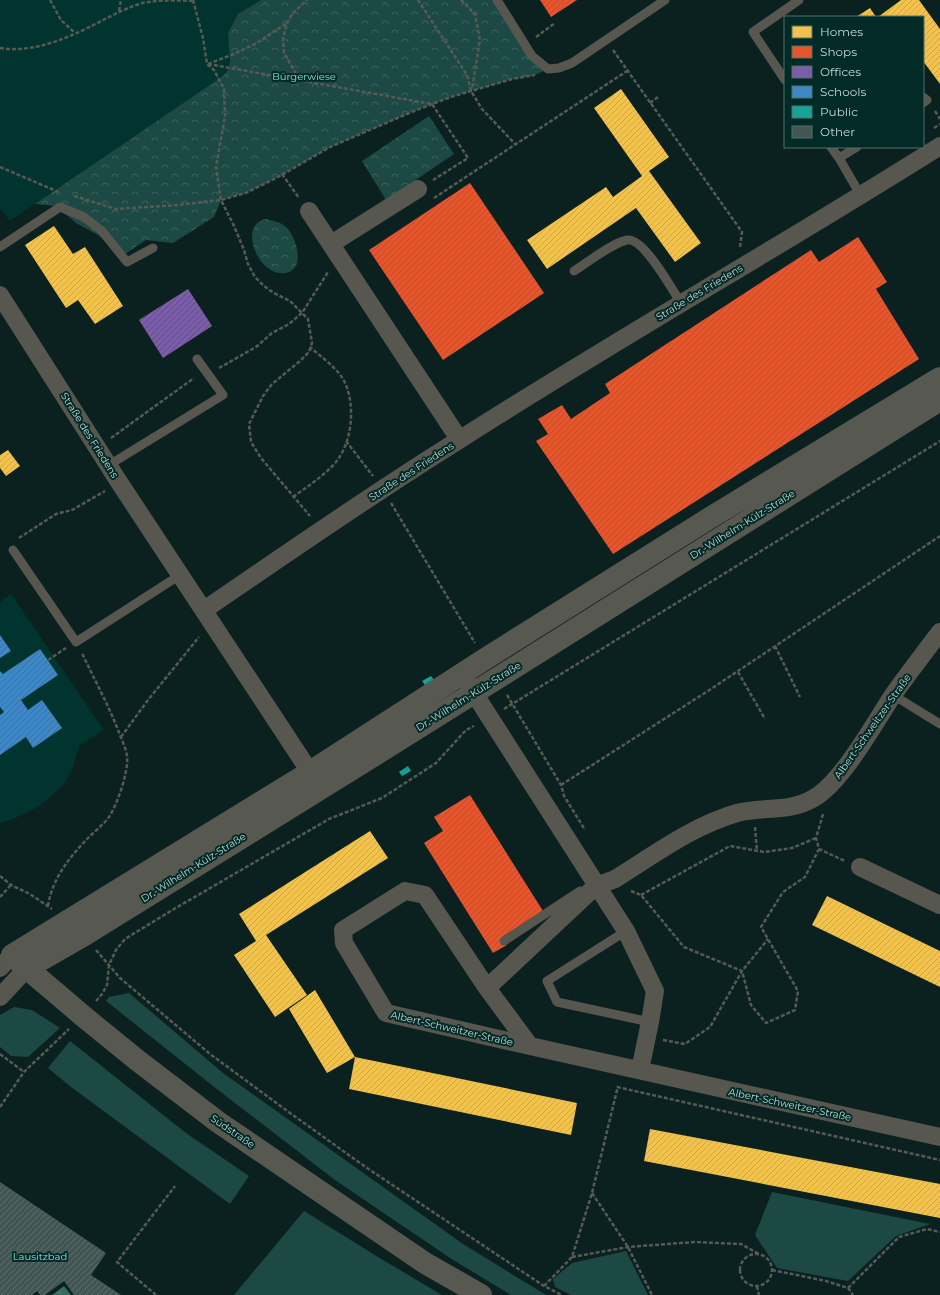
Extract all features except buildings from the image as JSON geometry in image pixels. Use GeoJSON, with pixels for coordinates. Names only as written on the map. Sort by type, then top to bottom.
{"type":"FeatureCollection","features":[{"type":"Feature","properties":{"kind":"street","name":"Straße des Friedens"},"geometry":{"type":"LineString","coordinates":[[204,610],[382,489],[459,439],[681,303],[861,196],[940,146]]}},
{"type":"Feature","properties":{"kind":"street"},"geometry":{"type":"LineString","coordinates":[[336,252],[418,189]]}},
{"type":"Feature","properties":{"kind":"street","name":"Straße des Friedens"},"geometry":{"type":"LineString","coordinates":[[309,211],[459,439]]}},
{"type":"Feature","properties":{"kind":"street","name":"Straße des Friedens"},"geometry":{"type":"LineString","coordinates":[[0,295],[119,482],[310,772]]}},
{"type":"Feature","properties":{"kind":"street","name":"Dr.-Wilhelm-Külz-Straße"},"geometry":{"type":"LineString","coordinates":[[0,997],[10,959],[65,921],[310,772],[719,512],[940,378]]}},
{"type":"Feature","properties":{"kind":"street","name":"Dr.-Wilhelm-Külz-Straße"},"geometry":{"type":"LineString","coordinates":[[10,959],[89,932],[940,400]]}},
{"type":"Feature","properties":{"kind":"street","name":"Albert-Schweitzer-Straße"},"geometry":{"type":"LineString","coordinates":[[487,988],[599,882],[643,862],[683,836],[739,813],[793,807],[814,798],[830,786],[858,748],[893,695],[940,632]]}},
{"type":"Feature","properties":{"kind":"street"},"geometry":{"type":"LineString","coordinates":[[462,674],[489,718],[599,882],[626,931],[655,991],[649,1029],[631,1069]]}},
{"type":"Feature","properties":{"kind":"street"},"geometry":{"type":"LineString","coordinates":[[860,867],[940,905]]}},
{"type":"Feature","properties":{"kind":"street","name":"Albert-Schweitzer-Straße"},"geometry":{"type":"LineString","coordinates":[[530,1046],[487,988],[425,895],[405,891],[343,930],[344,943],[386,1013],[530,1046],[631,1069],[940,1137]]}},
{"type":"Feature","properties":{"kind":"street","name":"Südstraße"},"geometry":{"type":"LineString","coordinates":[[10,959],[218,1122],[425,1263],[481,1295]]}},
{"type":"Feature","properties":{"kind":"lane"},"geometry":{"type":"LineString","coordinates":[[497,0],[524,46],[532,56],[548,69],[558,68],[572,63],[665,0]]}},
{"type":"Feature","properties":{"kind":"lane"},"geometry":{"type":"LineString","coordinates":[[784,78],[754,32],[799,0]]}},
{"type":"Feature","properties":{"kind":"lane"},"geometry":{"type":"LineString","coordinates":[[832,148],[861,196]]}},
{"type":"Feature","properties":{"kind":"lane"},"geometry":{"type":"LineString","coordinates":[[839,158],[855,148]]}},
{"type":"Feature","properties":{"kind":"lane"},"geometry":{"type":"LineString","coordinates":[[0,248],[60,207],[84,217],[102,231],[127,262],[153,248]]}},
{"type":"Feature","properties":{"kind":"lane"},"geometry":{"type":"LineString","coordinates":[[574,271],[618,243],[628,240],[638,243],[649,254],[681,303]]}},
{"type":"Feature","properties":{"kind":"lane"},"geometry":{"type":"LineString","coordinates":[[109,465],[223,395],[197,359]]}},
{"type":"Feature","properties":{"kind":"lane"},"geometry":{"type":"LineString","coordinates":[[13,550],[76,642],[180,575]]}},
{"type":"Feature","properties":{"kind":"lane"},"geometry":{"type":"LineString","coordinates":[[893,695],[940,724]]}},
{"type":"Feature","properties":{"kind":"lane"},"geometry":{"type":"LineString","coordinates":[[504,941],[584,889],[599,882]]}},
{"type":"Feature","properties":{"kind":"lane"},"geometry":{"type":"LineString","coordinates":[[626,931],[547,981],[557,1002],[649,1029]]}},
{"type":"Feature","properties":{"kind":"path"},"geometry":{"type":"LineString","coordinates":[[50,0],[61,20],[75,33]]}},
{"type":"Feature","properties":{"kind":"path"},"geometry":{"type":"LineString","coordinates":[[119,12],[120,0]]}},
{"type":"Feature","properties":{"kind":"path"},"geometry":{"type":"LineString","coordinates":[[0,48],[47,45],[119,12],[143,3],[159,0],[194,0],[203,38],[207,64],[214,70],[224,89],[225,116],[216,168],[221,200],[234,226],[248,264],[255,277],[264,286],[290,301],[302,312],[308,320],[312,343],[309,352],[272,384],[263,396],[249,424],[251,442],[261,458],[322,530]]}},
{"type":"Feature","properties":{"kind":"path"},"geometry":{"type":"LineString","coordinates":[[299,79],[284,53],[283,38],[287,23],[293,13],[307,0]]}},
{"type":"Feature","properties":{"kind":"path"},"geometry":{"type":"LineString","coordinates":[[418,0],[468,75],[471,91],[482,109],[516,145]]}},
{"type":"Feature","properties":{"kind":"path"},"geometry":{"type":"LineString","coordinates":[[461,0],[474,14],[480,40],[471,91]]}},
{"type":"Feature","properties":{"kind":"path"},"geometry":{"type":"LineString","coordinates":[[207,64],[255,44],[287,23]]}},
{"type":"Feature","properties":{"kind":"path"},"geometry":{"type":"LineString","coordinates":[[524,46],[556,23]]}},
{"type":"Feature","properties":{"kind":"path"},"geometry":{"type":"LineString","coordinates":[[606,40],[742,232],[739,249]]}},
{"type":"Feature","properties":{"kind":"path"},"geometry":{"type":"LineString","coordinates":[[207,64],[299,79],[432,104],[468,158],[418,189]]}},
{"type":"Feature","properties":{"kind":"path"},"geometry":{"type":"LineString","coordinates":[[71,196],[116,209],[178,205],[221,200],[246,193],[330,147],[432,104],[512,79],[533,76],[548,69]]}},
{"type":"Feature","properties":{"kind":"path"},"geometry":{"type":"LineString","coordinates":[[474,173],[627,71]]}},
{"type":"Feature","properties":{"kind":"path"},"geometry":{"type":"LineString","coordinates":[[650,103],[658,97]]}},
{"type":"Feature","properties":{"kind":"path"},"geometry":{"type":"LineString","coordinates":[[0,167],[63,194]]}},
{"type":"Feature","properties":{"kind":"path"},"geometry":{"type":"LineString","coordinates":[[282,174],[309,211]]}},
{"type":"Feature","properties":{"kind":"path"},"geometry":{"type":"LineString","coordinates":[[98,448],[197,376],[218,369],[256,347],[272,333],[289,324],[302,312],[322,280],[336,252]]}},
{"type":"Feature","properties":{"kind":"path"},"geometry":{"type":"LineString","coordinates":[[293,497],[329,469],[337,460],[346,442],[350,428],[350,403],[347,388],[343,379],[335,368],[310,347]]}},
{"type":"Feature","properties":{"kind":"path"},"geometry":{"type":"LineString","coordinates":[[562,1295],[544,1286],[367,1168],[290,1113],[210,1054],[120,978],[109,965],[116,950],[125,939],[329,819],[382,798],[436,763],[466,730],[513,705],[940,441]]}},
{"type":"Feature","properties":{"kind":"path"},"geometry":{"type":"LineString","coordinates":[[346,442],[382,489],[476,645]]}},
{"type":"Feature","properties":{"kind":"path"},"geometry":{"type":"LineString","coordinates":[[16,540],[56,514],[72,510],[119,482]]}},
{"type":"Feature","properties":{"kind":"path"},"geometry":{"type":"LineString","coordinates":[[561,785],[738,672],[940,536]]}},
{"type":"Feature","properties":{"kind":"path"},"geometry":{"type":"LineString","coordinates":[[121,737],[148,700],[199,637],[214,625]]}},
{"type":"Feature","properties":{"kind":"path"},"geometry":{"type":"LineString","coordinates":[[48,660],[76,642],[111,714],[121,737],[127,757],[124,779],[108,817],[74,852],[50,892],[48,906]]}},
{"type":"Feature","properties":{"kind":"path"},"geometry":{"type":"LineString","coordinates":[[775,646],[800,697]]}},
{"type":"Feature","properties":{"kind":"path"},"geometry":{"type":"LineString","coordinates":[[738,672],[765,719]]}},
{"type":"Feature","properties":{"kind":"path"},"geometry":{"type":"LineString","coordinates":[[513,705],[561,785],[564,796]]}},
{"type":"Feature","properties":{"kind":"path"},"geometry":{"type":"LineString","coordinates":[[742,971],[751,1005],[766,1023],[795,1010],[798,991],[761,926],[783,892],[805,878],[819,849],[816,838],[830,786]]}},
{"type":"Feature","properties":{"kind":"path"},"geometry":{"type":"LineString","coordinates":[[753,811],[757,850]]}},
{"type":"Feature","properties":{"kind":"path"},"geometry":{"type":"LineString","coordinates":[[641,895],[730,846],[764,852],[792,848],[816,838]]}},
{"type":"Feature","properties":{"kind":"path"},"geometry":{"type":"LineString","coordinates":[[819,849],[860,867]]}},
{"type":"Feature","properties":{"kind":"path"},"geometry":{"type":"LineString","coordinates":[[0,876],[11,885],[30,894],[48,906],[65,921]]}},
{"type":"Feature","properties":{"kind":"path"},"geometry":{"type":"LineString","coordinates":[[599,882],[641,895],[684,947],[742,971]]}},
{"type":"Feature","properties":{"kind":"path"},"geometry":{"type":"LineString","coordinates":[[0,897],[11,885]]}},
{"type":"Feature","properties":{"kind":"path"},"geometry":{"type":"LineString","coordinates":[[649,1029],[685,1044],[710,1027],[742,971],[768,939]]}},
{"type":"Feature","properties":{"kind":"path"},"geometry":{"type":"LineString","coordinates":[[0,1054],[24,1072],[0,1107]]}},
{"type":"Feature","properties":{"kind":"path"},"geometry":{"type":"LineString","coordinates":[[544,1286],[572,1258],[592,1193],[617,1087],[631,1069]]}},
{"type":"Feature","properties":{"kind":"path"},"geometry":{"type":"LineString","coordinates":[[617,1087],[940,1160]]}},
{"type":"Feature","properties":{"kind":"path"},"geometry":{"type":"LineString","coordinates":[[156,1295],[117,1262],[175,1186]]}},
{"type":"Feature","properties":{"kind":"path"},"geometry":{"type":"LineString","coordinates":[[592,1193],[628,1247],[652,1295]]}},
{"type":"Feature","properties":{"kind":"path"},"geometry":{"type":"LineString","coordinates":[[848,1288],[866,1268],[899,1237],[927,1229],[940,1232]]}},
{"type":"Feature","properties":{"kind":"path"},"geometry":{"type":"LineString","coordinates":[[572,1258],[628,1247],[694,1242],[741,1244],[763,1255],[770,1261],[772,1270],[771,1274],[766,1282],[757,1286],[752,1285],[743,1279],[740,1269],[741,1264],[748,1255],[759,1254]]}},
{"type":"Feature","properties":{"kind":"path"},"geometry":{"type":"LineString","coordinates":[[772,1270],[826,1281],[848,1288],[853,1295]]}},
{"type":"Feature","properties":{"kind":"path"},"geometry":{"type":"LineString","coordinates":[[757,1286],[759,1295]]}},
{"type":"Feature","properties":{"kind":"shaded area"},"geometry":{"type":"Polygon","coordinates":[[[0,0],[261,0],[238,14],[228,33],[230,62],[228,70],[223,76],[10,221],[0,209],[0,0]]]}},
{"type":"Feature","properties":{"kind":"shaded area"},"geometry":{"type":"Polygon","coordinates":[[[11,594],[104,730],[79,746],[73,768],[64,784],[47,800],[32,810],[11,820],[0,823],[0,602],[11,594]]]}},
{"type":"Feature","properties":{"kind":"green space","name":"Bürgerwiese"},"geometry":{"type":"Polygon","coordinates":[[[261,0],[497,0],[524,46],[548,69],[533,76],[512,79],[451,97],[330,147],[278,177],[246,193],[221,200],[214,217],[173,243],[146,240],[122,256],[98,235],[76,223],[56,206],[35,204],[223,76],[228,70],[230,62],[228,33],[238,14],[261,0]]]}},
{"type":"Feature","properties":{"kind":"green space"},"geometry":{"type":"Polygon","coordinates":[[[429,116],[454,154],[386,200],[362,161],[429,116]]]}},
{"type":"Feature","properties":{"kind":"green space"},"geometry":{"type":"Polygon","coordinates":[[[266,219],[283,225],[288,229],[294,240],[297,247],[298,261],[292,271],[285,273],[275,272],[259,259],[254,249],[252,239],[253,230],[257,223],[266,219]]]}},
{"type":"Feature","properties":{"kind":"green space"},"geometry":{"type":"Polygon","coordinates":[[[129,993],[223,1073],[463,1244],[546,1295],[511,1295],[450,1258],[335,1180],[106,1001],[109,997],[129,993]]]}},
{"type":"Feature","properties":{"kind":"green space"},"geometry":{"type":"Polygon","coordinates":[[[14,1007],[32,1010],[60,1028],[28,1057],[11,1056],[0,1047],[0,1015],[14,1007]]]}},
{"type":"Feature","properties":{"kind":"green space"},"geometry":{"type":"Polygon","coordinates":[[[70,1041],[186,1133],[249,1176],[230,1204],[71,1087],[48,1068],[70,1041]]]}},
{"type":"Feature","properties":{"kind":"green space"},"geometry":{"type":"Polygon","coordinates":[[[772,1192],[930,1224],[896,1236],[848,1281],[777,1268],[755,1235],[772,1192]]]}},
{"type":"Feature","properties":{"kind":"green space"},"geometry":{"type":"Polygon","coordinates":[[[304,1211],[378,1257],[442,1295],[234,1295],[304,1211]]]}},
{"type":"Feature","properties":{"kind":"green space"},"geometry":{"type":"Polygon","coordinates":[[[626,1251],[648,1295],[571,1295],[555,1287],[553,1279],[572,1263],[626,1251]]]}},
{"type":"Feature","properties":{"kind":"water"},"geometry":{"type":"Polygon","coordinates":[[[64,1286],[71,1295],[52,1295],[64,1286]]]}},
{"type":"Feature","properties":{"kind":"park label","name":"Lausitzbad"},"geometry":{"type":"Point","coordinates":[40,1256]}}]}
